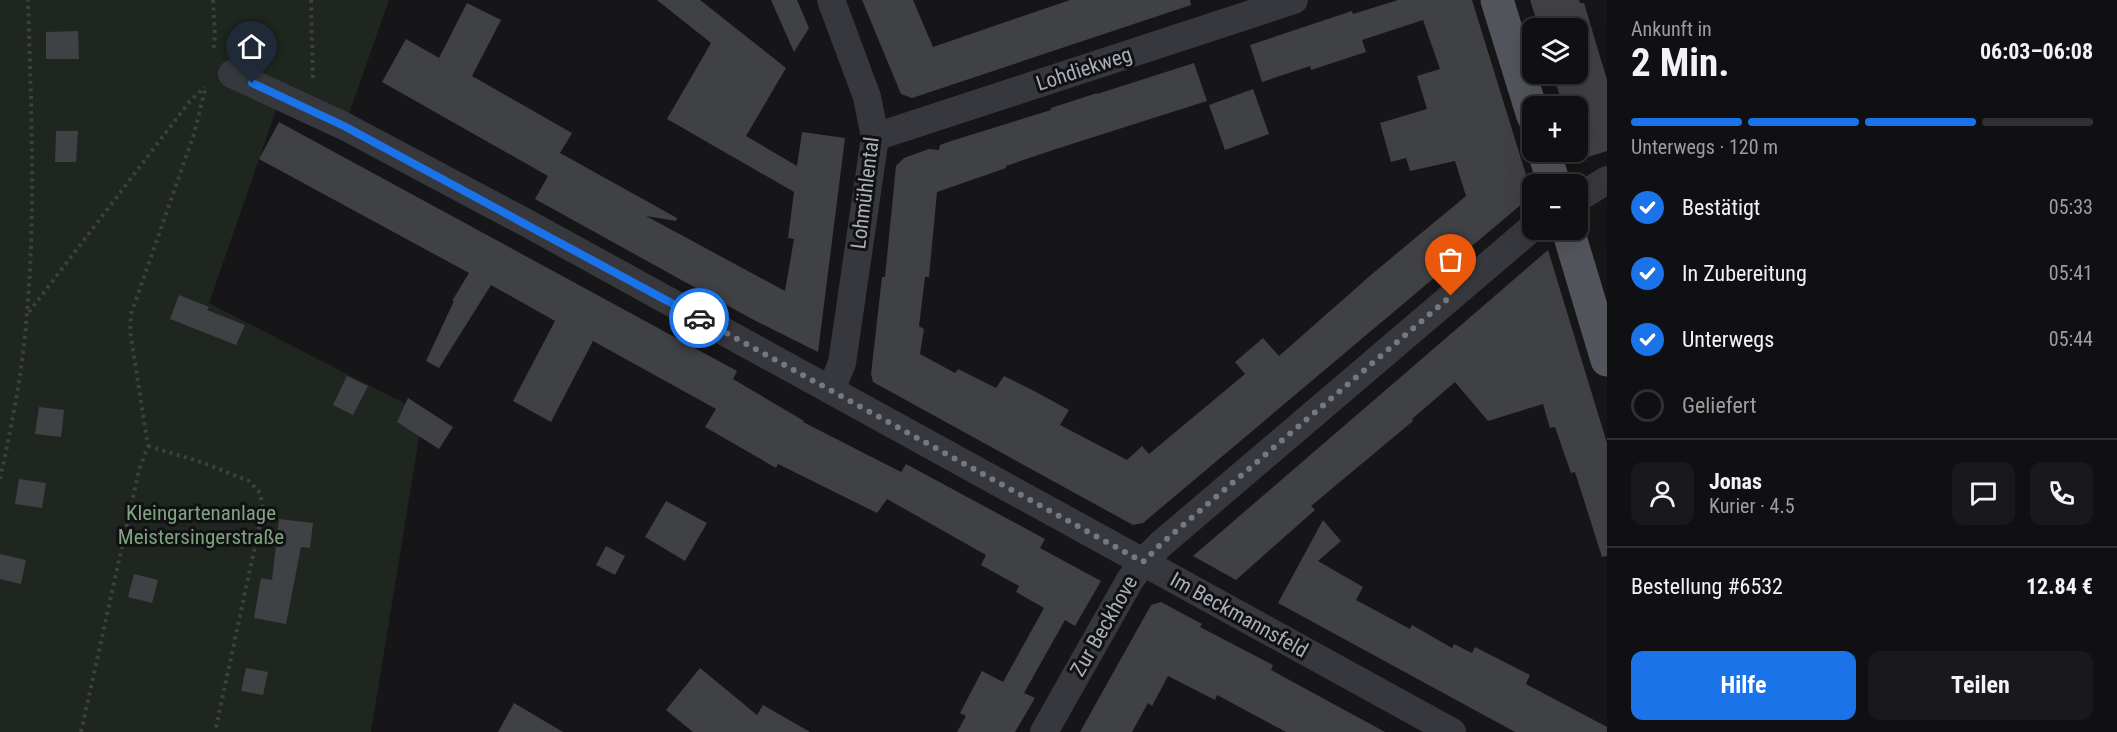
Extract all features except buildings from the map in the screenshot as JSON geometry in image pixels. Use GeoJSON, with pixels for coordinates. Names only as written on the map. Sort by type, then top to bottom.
{"type":"FeatureCollection","features":[{"type":"Feature","properties":{"kind":"main road"},"geometry":{"type":"LineString","coordinates":[[1497,0],[1527,96]]}},
{"type":"Feature","properties":{"kind":"main road"},"geometry":{"type":"LineString","coordinates":[[1571,240],[1607,360]]}},
{"type":"Feature","properties":{"kind":"street","name":"Lohmühlental"},"geometry":{"type":"LineString","coordinates":[[831,0],[867,97],[875,137],[842,363],[831,390]]}},
{"type":"Feature","properties":{"kind":"street","name":"Lohdiekweg"},"geometry":{"type":"LineString","coordinates":[[875,137],[1294,0]]}},
{"type":"Feature","properties":{"kind":"street","name":"Im Beckmannsfeld"},"geometry":{"type":"LineString","coordinates":[[218,68],[344,126],[515,217],[1452,732]]}},
{"type":"Feature","properties":{"kind":"street"},"geometry":{"type":"LineString","coordinates":[[1588,192],[1607,180]]}},
{"type":"Feature","properties":{"kind":"street","name":"Zur Beckhove"},"geometry":{"type":"LineString","coordinates":[[1044,732],[1130,580],[1143,562],[1161,544],[1522,236]]}},
{"type":"Feature","properties":{"kind":"path"},"geometry":{"type":"LineString","coordinates":[[0,479],[22,368],[27,313],[31,243],[32,149],[28,0]]}},
{"type":"Feature","properties":{"kind":"path"},"geometry":{"type":"LineString","coordinates":[[27,313],[218,68],[213,0]]}},
{"type":"Feature","properties":{"kind":"path"},"geometry":{"type":"LineString","coordinates":[[311,0],[314,111]]}},
{"type":"Feature","properties":{"kind":"path"},"geometry":{"type":"LineString","coordinates":[[81,732],[139,470],[148,446],[130,331],[131,314],[194,134],[206,86]]}},
{"type":"Feature","properties":{"kind":"path"},"geometry":{"type":"LineString","coordinates":[[148,446],[201,462],[249,481],[260,493],[263,509],[215,732]]}},
{"type":"Feature","properties":{"kind":"green space","name":"Kleingartenanlage Meistersingerstraße"},"geometry":{"type":"Polygon","coordinates":[[[0,0],[389,0],[345,125],[281,96],[209,303],[423,413],[371,732],[0,732],[0,0]]]}},
{"type":"Feature","properties":{"kind":"way so far"},"geometry":{"type":"LineString","coordinates":[[699,318],[1143,562],[1161,544],[1451,296]]}},
{"type":"Feature","properties":{"kind":"route"},"geometry":{"type":"LineString","coordinates":[[252,83],[344,126],[699,318]]}}]}
